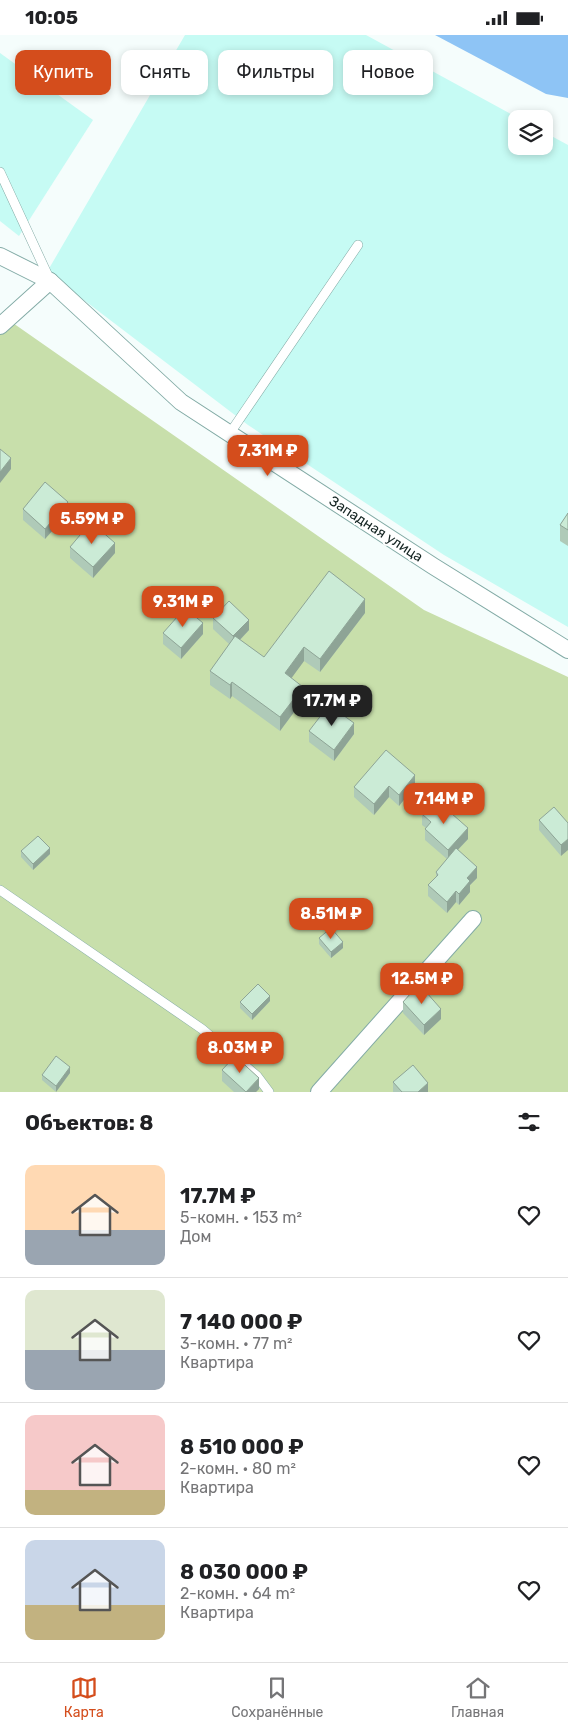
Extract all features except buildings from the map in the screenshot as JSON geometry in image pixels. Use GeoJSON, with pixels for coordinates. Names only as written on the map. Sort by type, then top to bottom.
{"type":"FeatureCollection","features":[{"type":"Feature","properties":{"kind":"street","name":"Западная улица"},"geometry":{"type":"LineString","coordinates":[[0,256],[50,281],[181,401],[432,566],[568,650]]}},
{"type":"Feature","properties":{"kind":"street"},"geometry":{"type":"LineString","coordinates":[[0,326],[50,281]]}},
{"type":"Feature","properties":{"kind":"street"},"geometry":{"type":"LineString","coordinates":[[319,1092],[472,919]]}},
{"type":"Feature","properties":{"kind":"lane"},"geometry":{"type":"LineString","coordinates":[[0,172],[50,281]]}},
{"type":"Feature","properties":{"kind":"lane"},"geometry":{"type":"LineString","coordinates":[[230,433],[358,245]]}},
{"type":"Feature","properties":{"kind":"lane"},"geometry":{"type":"LineString","coordinates":[[0,889],[202,1029],[256,1076],[269,1092]]}},
{"type":"Feature","properties":{"kind":"shaded area"},"geometry":{"type":"Polygon","coordinates":[[[185,35],[366,35],[394,50],[343,50],[343,95],[433,95],[433,72],[508,112],[508,155],[553,155],[553,137],[568,145],[568,627],[444,555],[248,425],[47,272],[150,95],[208,95],[208,50],[176,50],[185,35]]]}},
{"type":"Feature","properties":{"kind":"shaded area"},"geometry":{"type":"Polygon","coordinates":[[[435,35],[568,35],[568,98],[546,94],[435,35]]]}},
{"type":"Feature","properties":{"kind":"shaded area"},"geometry":{"type":"Polygon","coordinates":[[[0,53],[15,64],[15,95],[58,95],[93,120],[19,236],[0,221],[0,53]]]}},
{"type":"Feature","properties":{"kind":"green space"},"geometry":{"type":"Polygon","coordinates":[[[0,314],[424,610],[568,677],[568,1092],[0,1092],[0,314]]]}}]}
